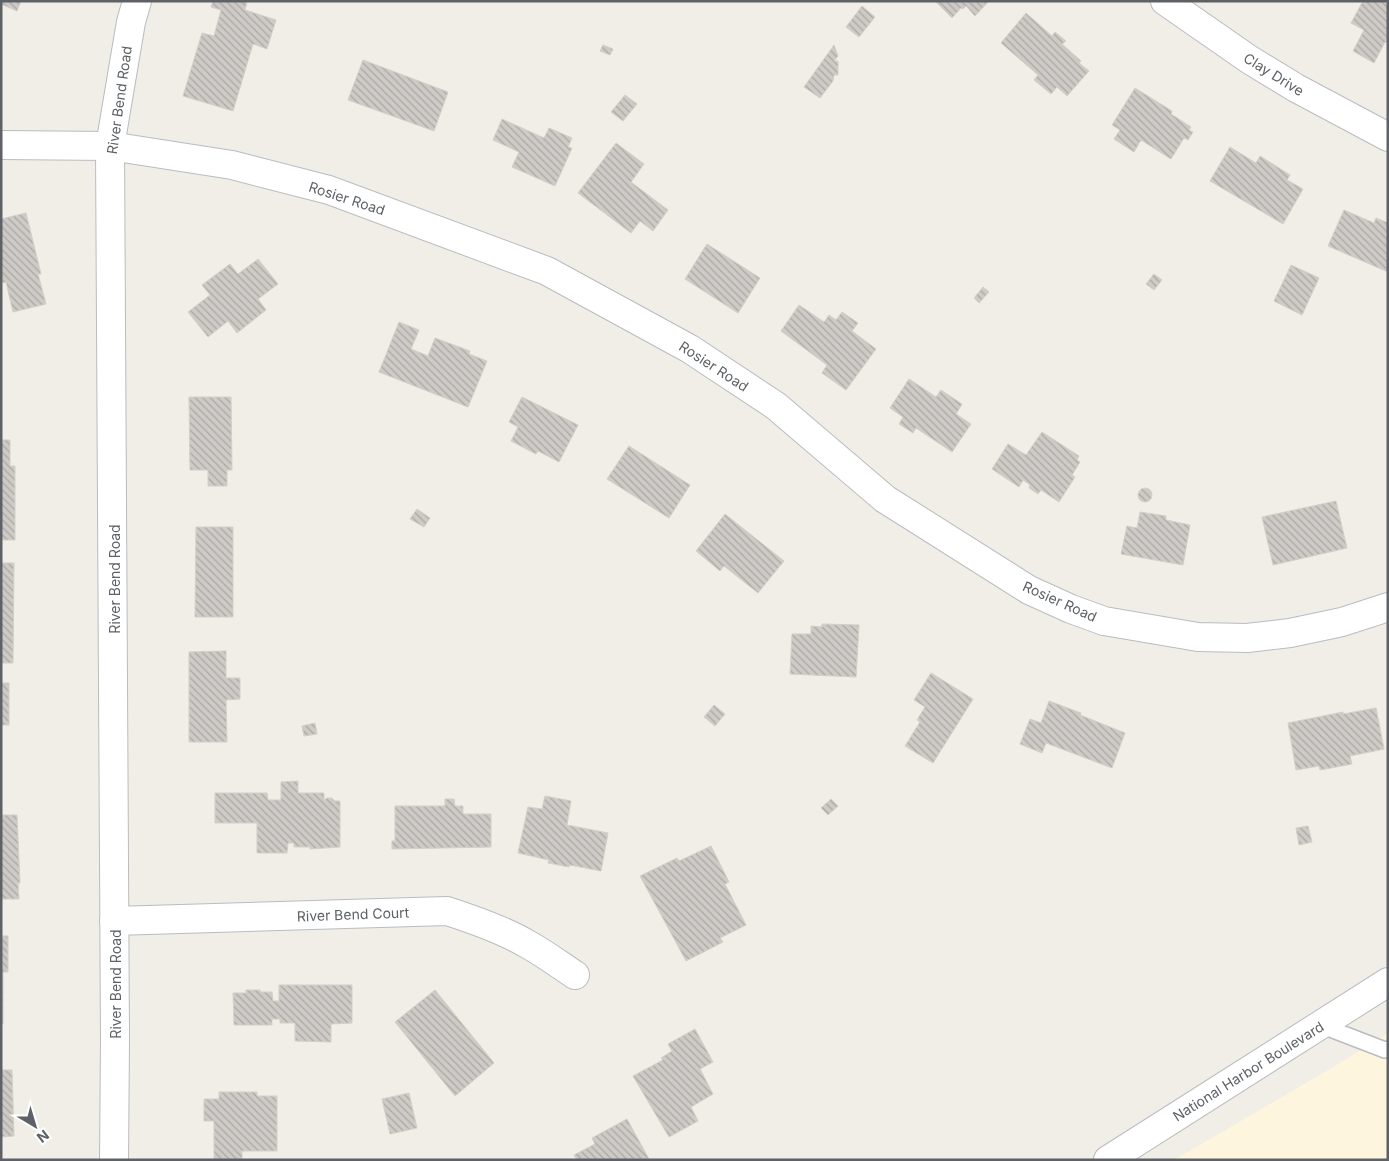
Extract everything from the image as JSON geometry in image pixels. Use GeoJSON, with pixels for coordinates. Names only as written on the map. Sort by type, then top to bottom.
{"type":"FeatureCollection","features":[{"type":"Feature","properties":{"kind":"street","name":"River Bend Road"},"geometry":{"type":"LineString","coordinates":[[114,1160],[110,146],[131,22],[137,1]]}},
{"type":"Feature","properties":{"kind":"street","name":"Clay Drive"},"geometry":{"type":"LineString","coordinates":[[1165,1],[1250,60],[1296,88],[1388,138]]}},
{"type":"Feature","properties":{"kind":"street","name":"Rosier Road"},"geometry":{"type":"LineString","coordinates":[[1,145],[110,146],[232,165],[329,190],[547,271],[690,349],[776,406],[885,499],[1029,590],[1104,621],[1189,636],[1247,638],[1290,633],[1342,622],[1388,607]]}},
{"type":"Feature","properties":{"kind":"street","name":"River Bend Court"},"geometry":{"type":"LineString","coordinates":[[114,921],[447,911],[506,933],[529,945],[575,975]]}},
{"type":"Feature","properties":{"kind":"street","name":"National Harbor Boulevard"},"geometry":{"type":"LineString","coordinates":[[1108,1160],[1388,982]]}},
{"type":"Feature","properties":{"kind":"lane"},"geometry":{"type":"LineString","coordinates":[[1320,1025],[1385,1050],[1388,1049]]}},
{"type":"Feature","properties":{"kind":"shaded area"},"geometry":{"type":"Polygon","coordinates":[[[1388,1033],[1388,1160],[1174,1160],[1335,1066],[1388,1033]]]}},
{"type":"Feature","properties":{"kind":"building"},"geometry":{"type":"Polygon","coordinates":[[[1,1],[21,1],[17,11],[1,4],[1,1]]]}},
{"type":"Feature","properties":{"kind":"building"},"geometry":{"type":"Polygon","coordinates":[[[213,1],[247,1],[245,10],[276,20],[267,49],[253,44],[233,111],[183,96],[202,33],[214,36],[221,10],[211,7],[213,1]]]}},
{"type":"Feature","properties":{"kind":"building"},"geometry":{"type":"Polygon","coordinates":[[[935,1],[989,1],[975,16],[966,6],[963,9],[961,8],[952,18],[935,1]]]}},
{"type":"Feature","properties":{"kind":"building"},"geometry":{"type":"Polygon","coordinates":[[[1363,1],[1388,1],[1388,43],[1385,42],[1374,63],[1353,51],[1364,30],[1351,23],[1363,1]]]}},
{"type":"Feature","properties":{"kind":"building"},"geometry":{"type":"Polygon","coordinates":[[[862,6],[875,17],[859,37],[846,27],[862,6]]]}},
{"type":"Feature","properties":{"kind":"building"},"geometry":{"type":"Polygon","coordinates":[[[1026,13],[1052,36],[1055,32],[1066,41],[1062,44],[1089,71],[1067,96],[1057,87],[1051,94],[1034,80],[1038,75],[1001,43],[1026,13]]]}},
{"type":"Feature","properties":{"kind":"building"},"geometry":{"type":"Polygon","coordinates":[[[603,45],[613,49],[610,55],[600,51],[603,45]]]}},
{"type":"Feature","properties":{"kind":"building"},"geometry":{"type":"Polygon","coordinates":[[[834,45],[838,56],[834,61],[838,61],[838,75],[834,75],[833,81],[820,98],[804,87],[834,45]]]}},
{"type":"Feature","properties":{"kind":"building"},"geometry":{"type":"Polygon","coordinates":[[[363,60],[448,92],[434,131],[348,100],[363,60]]]}},
{"type":"Feature","properties":{"kind":"building"},"geometry":{"type":"Polygon","coordinates":[[[1135,88],[1172,111],[1171,114],[1191,127],[1189,130],[1193,132],[1188,140],[1184,138],[1171,159],[1141,140],[1134,152],[1114,139],[1120,130],[1112,125],[1135,88]]]}},
{"type":"Feature","properties":{"kind":"building"},"geometry":{"type":"Polygon","coordinates":[[[625,95],[637,104],[623,121],[611,112],[625,95]]]}},
{"type":"Feature","properties":{"kind":"building"},"geometry":{"type":"Polygon","coordinates":[[[502,119],[544,138],[549,128],[572,138],[568,147],[572,148],[555,186],[512,167],[519,152],[493,140],[502,119]]]}},
{"type":"Feature","properties":{"kind":"building"},"geometry":{"type":"Polygon","coordinates":[[[616,143],[644,164],[631,182],[668,210],[653,231],[640,221],[631,233],[578,193],[616,143]]]}},
{"type":"Feature","properties":{"kind":"building"},"geometry":{"type":"Polygon","coordinates":[[[1230,147],[1256,163],[1260,156],[1290,175],[1287,180],[1303,189],[1283,224],[1210,181],[1230,147]]]}},
{"type":"Feature","properties":{"kind":"building"},"geometry":{"type":"Polygon","coordinates":[[[1344,210],[1374,223],[1376,218],[1388,223],[1388,272],[1328,246],[1344,210]]]}},
{"type":"Feature","properties":{"kind":"building"},"geometry":{"type":"Polygon","coordinates":[[[26,213],[41,274],[38,274],[46,304],[13,312],[6,282],[3,283],[1,276],[1,219],[26,213]]]}},
{"type":"Feature","properties":{"kind":"building"},"geometry":{"type":"Polygon","coordinates":[[[707,244],[760,278],[738,313],[685,279],[707,244]]]}},
{"type":"Feature","properties":{"kind":"building"},"geometry":{"type":"Polygon","coordinates":[[[258,259],[278,284],[258,299],[266,310],[237,333],[228,321],[208,337],[188,312],[210,295],[202,285],[230,264],[238,274],[258,259]]]}},
{"type":"Feature","properties":{"kind":"building"},"geometry":{"type":"Polygon","coordinates":[[[1291,265],[1319,278],[1302,315],[1274,301],[1291,265]]]}},
{"type":"Feature","properties":{"kind":"building"},"geometry":{"type":"Polygon","coordinates":[[[1154,274],[1162,280],[1154,290],[1146,284],[1154,274]]]}},
{"type":"Feature","properties":{"kind":"building"},"geometry":{"type":"Polygon","coordinates":[[[983,287],[989,292],[979,303],[974,298],[983,287]]]}},
{"type":"Feature","properties":{"kind":"building"},"geometry":{"type":"Polygon","coordinates":[[[799,305],[824,322],[829,315],[836,320],[842,312],[858,323],[852,331],[876,349],[846,390],[822,373],[827,365],[781,331],[799,305]]]}},
{"type":"Feature","properties":{"kind":"building"},"geometry":{"type":"Polygon","coordinates":[[[399,322],[419,330],[411,349],[428,356],[435,338],[470,351],[469,354],[487,361],[468,407],[379,372],[399,322]]]}},
{"type":"Feature","properties":{"kind":"building"},"geometry":{"type":"Polygon","coordinates":[[[909,379],[936,397],[941,390],[962,404],[956,414],[971,424],[952,452],[916,428],[913,433],[899,424],[903,417],[890,408],[909,379]]]}},
{"type":"Feature","properties":{"kind":"building"},"geometry":{"type":"Polygon","coordinates":[[[189,397],[231,397],[232,470],[227,470],[227,486],[208,486],[208,470],[190,470],[189,397]]]}},
{"type":"Feature","properties":{"kind":"building"},"geometry":{"type":"Polygon","coordinates":[[[522,397],[578,425],[559,462],[538,451],[536,454],[511,441],[518,427],[509,422],[522,397]]]}},
{"type":"Feature","properties":{"kind":"building"},"geometry":{"type":"Polygon","coordinates":[[[1042,432],[1079,456],[1077,460],[1080,462],[1072,475],[1075,477],[1059,502],[1041,490],[1038,494],[1029,488],[1030,485],[1023,480],[1019,487],[992,469],[1008,444],[1026,455],[1042,432]]]}},
{"type":"Feature","properties":{"kind":"building"},"geometry":{"type":"Polygon","coordinates":[[[1,440],[10,440],[10,466],[15,466],[15,540],[1,540],[1,440]]]}},
{"type":"Feature","properties":{"kind":"building"},"geometry":{"type":"Polygon","coordinates":[[[629,446],[690,485],[669,518],[607,479],[629,446]]]}},
{"type":"Feature","properties":{"kind":"building"},"geometry":{"type":"Polygon","coordinates":[[[1145,488],[1150,490],[1152,495],[1150,500],[1145,502],[1140,500],[1138,495],[1140,490],[1145,488]]]}},
{"type":"Feature","properties":{"kind":"building"},"geometry":{"type":"Polygon","coordinates":[[[1336,501],[1347,548],[1273,565],[1262,517],[1336,501]]]}},
{"type":"Feature","properties":{"kind":"building"},"geometry":{"type":"Polygon","coordinates":[[[417,509],[430,518],[424,527],[410,519],[417,509]]]}},
{"type":"Feature","properties":{"kind":"building"},"geometry":{"type":"Polygon","coordinates":[[[1140,512],[1166,516],[1166,520],[1190,525],[1183,565],[1121,554],[1127,526],[1137,528],[1140,512]]]}},
{"type":"Feature","properties":{"kind":"building"},"geometry":{"type":"Polygon","coordinates":[[[725,514],[784,561],[758,593],[724,566],[720,571],[696,551],[725,514]]]}},
{"type":"Feature","properties":{"kind":"building"},"geometry":{"type":"Polygon","coordinates":[[[196,527],[233,527],[233,617],[195,617],[196,527]]]}},
{"type":"Feature","properties":{"kind":"building"},"geometry":{"type":"Polygon","coordinates":[[[1,563],[14,563],[13,663],[1,663],[1,563]]]}},
{"type":"Feature","properties":{"kind":"building"},"geometry":{"type":"Polygon","coordinates":[[[822,624],[859,625],[856,677],[790,674],[792,634],[811,634],[811,626],[822,627],[822,624]]]}},
{"type":"Feature","properties":{"kind":"building"},"geometry":{"type":"Polygon","coordinates":[[[226,651],[226,678],[240,678],[240,699],[226,700],[227,742],[189,742],[189,652],[226,651]]]}},
{"type":"Feature","properties":{"kind":"building"},"geometry":{"type":"Polygon","coordinates":[[[931,673],[973,699],[933,763],[905,746],[920,722],[917,720],[925,707],[914,700],[931,673]]]}},
{"type":"Feature","properties":{"kind":"building"},"geometry":{"type":"Polygon","coordinates":[[[1,683],[9,683],[9,725],[1,725],[1,683]]]}},
{"type":"Feature","properties":{"kind":"building"},"geometry":{"type":"Polygon","coordinates":[[[1049,701],[1125,733],[1112,768],[1046,743],[1042,753],[1020,744],[1030,719],[1041,723],[1049,701]]]}},
{"type":"Feature","properties":{"kind":"building"},"geometry":{"type":"Polygon","coordinates":[[[714,705],[725,714],[715,726],[704,717],[714,705]]]}},
{"type":"Feature","properties":{"kind":"building"},"geometry":{"type":"Polygon","coordinates":[[[1376,708],[1384,749],[1350,756],[1352,764],[1320,770],[1319,766],[1296,770],[1288,723],[1343,712],[1343,714],[1376,708]]]}},
{"type":"Feature","properties":{"kind":"building"},"geometry":{"type":"Polygon","coordinates":[[[315,723],[317,734],[304,736],[302,726],[315,723]]]}},
{"type":"Feature","properties":{"kind":"building"},"geometry":{"type":"Polygon","coordinates":[[[298,781],[298,793],[324,793],[324,800],[332,798],[335,801],[340,801],[340,847],[310,849],[310,847],[294,847],[294,843],[288,843],[287,853],[257,853],[257,823],[215,823],[215,793],[267,793],[268,800],[281,800],[281,782],[298,781]]]}},
{"type":"Feature","properties":{"kind":"building"},"geometry":{"type":"Polygon","coordinates":[[[545,796],[571,801],[567,825],[608,833],[601,871],[548,863],[549,860],[518,853],[528,807],[542,809],[545,796]]]}},
{"type":"Feature","properties":{"kind":"building"},"geometry":{"type":"Polygon","coordinates":[[[445,799],[454,799],[455,806],[463,806],[463,814],[491,814],[491,847],[392,849],[392,841],[395,841],[395,806],[445,806],[445,799]]]}},
{"type":"Feature","properties":{"kind":"building"},"geometry":{"type":"Polygon","coordinates":[[[831,799],[838,806],[828,815],[821,808],[831,799]]]}},
{"type":"Feature","properties":{"kind":"building"},"geometry":{"type":"Polygon","coordinates":[[[1,815],[17,815],[19,899],[1,899],[1,815]]]}},
{"type":"Feature","properties":{"kind":"building"},"geometry":{"type":"Polygon","coordinates":[[[1308,826],[1312,842],[1299,845],[1296,828],[1308,826]]]}},
{"type":"Feature","properties":{"kind":"building"},"geometry":{"type":"Polygon","coordinates":[[[711,846],[729,882],[725,884],[746,925],[720,938],[723,942],[686,961],[640,876],[677,858],[679,861],[711,846]]]}},
{"type":"Feature","properties":{"kind":"building"},"geometry":{"type":"Polygon","coordinates":[[[1,936],[8,936],[8,972],[3,972],[3,1024],[1,1024],[1,936]]]}},
{"type":"Feature","properties":{"kind":"building"},"geometry":{"type":"Polygon","coordinates":[[[279,985],[352,985],[352,1023],[331,1024],[331,1042],[295,1041],[295,1023],[280,1023],[280,1019],[272,1019],[272,1025],[234,1025],[233,993],[246,993],[246,990],[272,992],[273,1001],[279,1001],[279,985]]]}},
{"type":"Feature","properties":{"kind":"building"},"geometry":{"type":"Polygon","coordinates":[[[435,990],[494,1063],[455,1096],[395,1022],[435,990]]]}},
{"type":"Feature","properties":{"kind":"building"},"geometry":{"type":"Polygon","coordinates":[[[695,1029],[713,1062],[700,1069],[713,1094],[691,1107],[698,1121],[669,1137],[633,1076],[663,1060],[661,1058],[672,1051],[668,1044],[695,1029]]]}},
{"type":"Feature","properties":{"kind":"building"},"geometry":{"type":"Polygon","coordinates":[[[1,1070],[12,1070],[14,1136],[1,1137],[1,1070]]]}},
{"type":"Feature","properties":{"kind":"building"},"geometry":{"type":"Polygon","coordinates":[[[219,1092],[257,1092],[257,1096],[277,1096],[277,1151],[242,1151],[242,1160],[214,1160],[214,1121],[204,1121],[204,1099],[219,1099],[219,1092]]]}},
{"type":"Feature","properties":{"kind":"building"},"geometry":{"type":"Polygon","coordinates":[[[409,1093],[417,1128],[390,1134],[382,1099],[409,1093]]]}},
{"type":"Feature","properties":{"kind":"building"},"geometry":{"type":"Polygon","coordinates":[[[627,1119],[649,1159],[577,1160],[574,1155],[595,1144],[592,1138],[627,1119]]]}}]}
